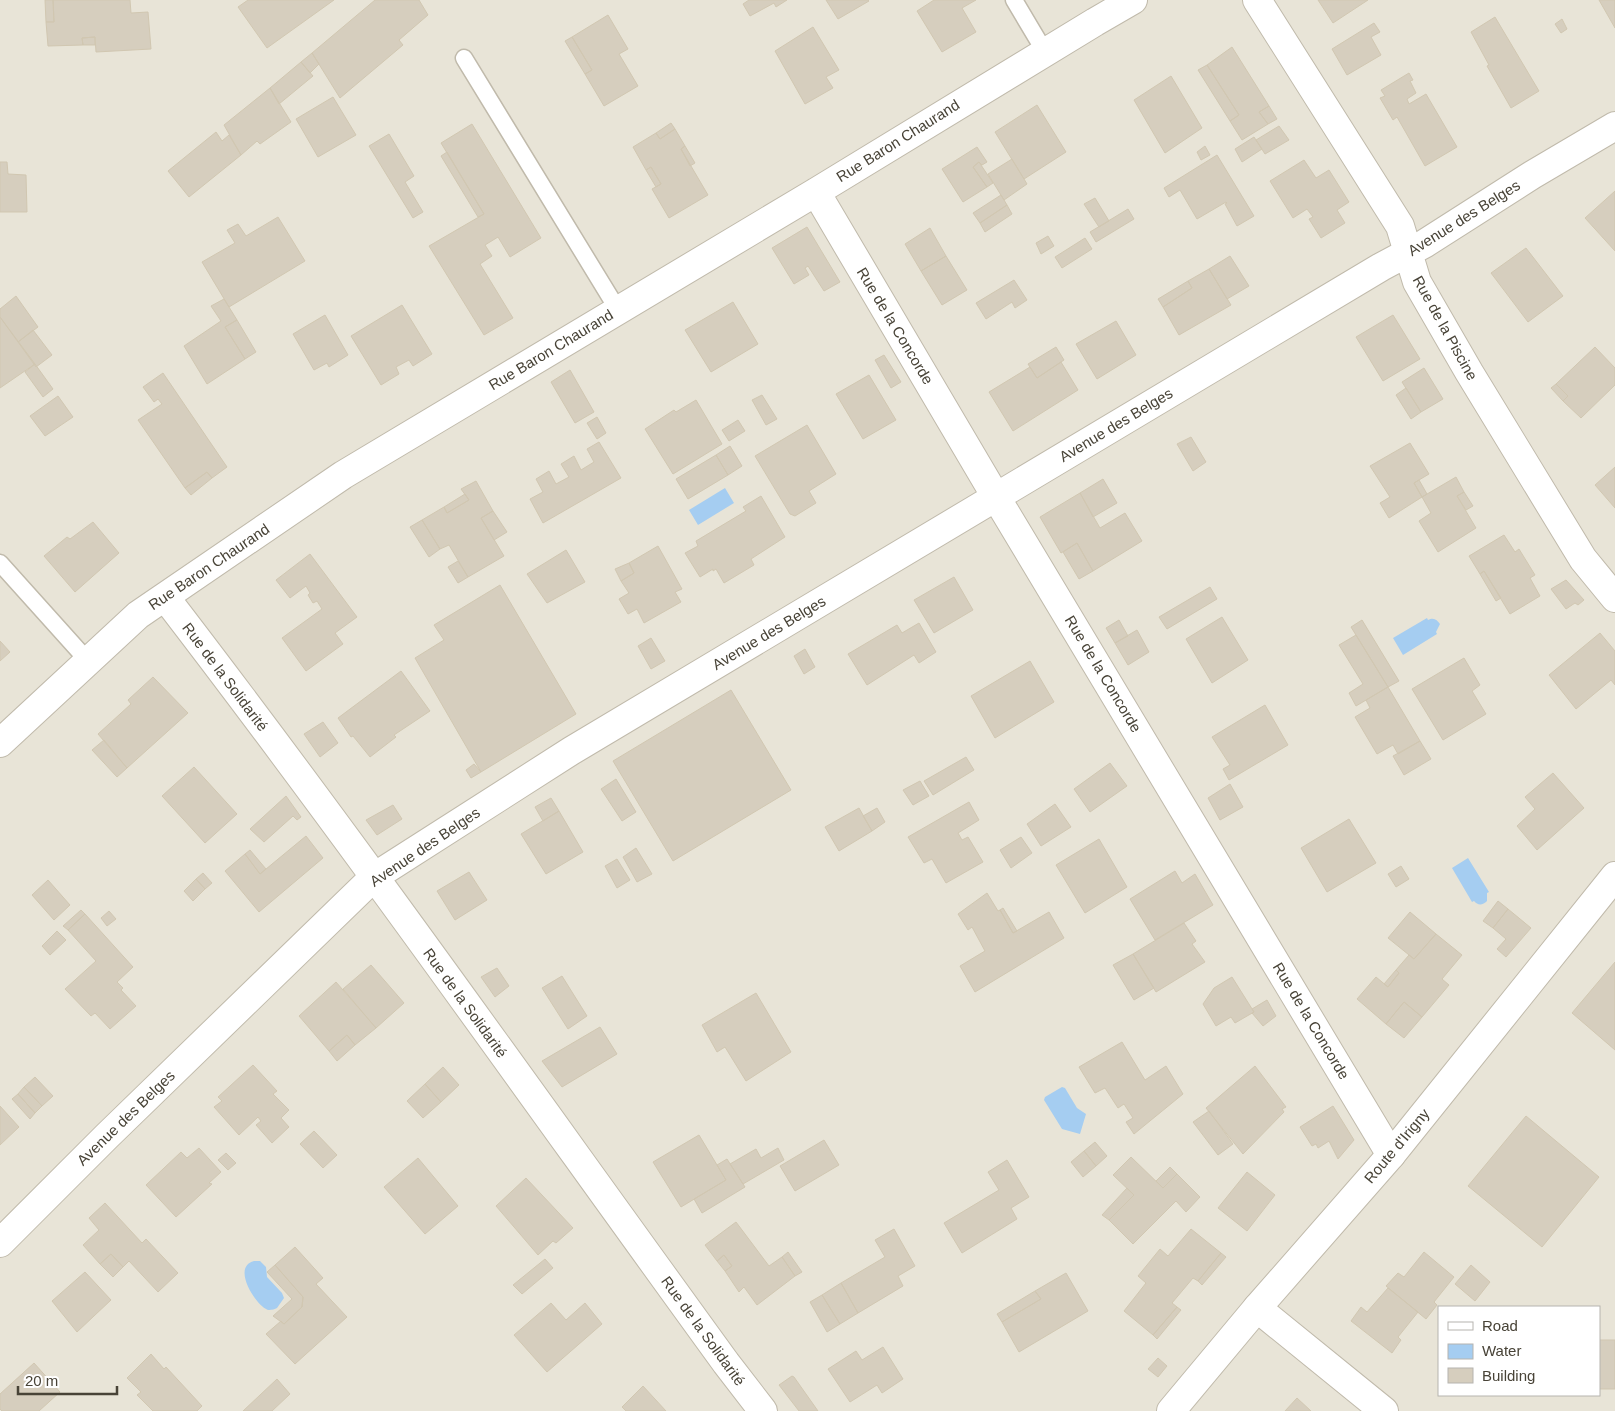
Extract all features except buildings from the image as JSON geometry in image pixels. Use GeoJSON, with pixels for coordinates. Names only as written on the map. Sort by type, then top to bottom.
{"type":"FeatureCollection","features":[{"type":"Feature","properties":{"kind":"street","name":"Rue Baron Chaurand"},"geometry":{"type":"LineString","coordinates":[[0,743],[138,615],[343,475],[1133,0]]}},
{"type":"Feature","properties":{"kind":"street","name":"Rue de la Piscine"},"geometry":{"type":"LineString","coordinates":[[1257,0],[1400,226],[1416,282],[1469,372],[1583,559],[1615,598]]}},
{"type":"Feature","properties":{"kind":"street","name":"Avenue des Belges"},"geometry":{"type":"LineString","coordinates":[[0,1243],[114,1129],[374,877],[570,752],[1381,266],[1408,252],[1615,126]]}},
{"type":"Feature","properties":{"kind":"street","name":"Rue de la Concorde"},"geometry":{"type":"LineString","coordinates":[[816,192],[996,497],[1391,1155]]}},
{"type":"Feature","properties":{"kind":"street","name":"Rue de la Solidarité"},"geometry":{"type":"LineString","coordinates":[[164,597],[374,877],[762,1411]]}},
{"type":"Feature","properties":{"kind":"street","name":"Route d'Irigny"},"geometry":{"type":"LineString","coordinates":[[1172,1411],[1256,1308],[1391,1155],[1615,876]]}},
{"type":"Feature","properties":{"kind":"street"},"geometry":{"type":"LineString","coordinates":[[1256,1308],[1384,1411]]}},
{"type":"Feature","properties":{"kind":"lane"},"geometry":{"type":"LineString","coordinates":[[1014,0],[1045,52]]}},
{"type":"Feature","properties":{"kind":"lane"},"geometry":{"type":"LineString","coordinates":[[464,58],[618,310]]}},
{"type":"Feature","properties":{"kind":"lane"},"geometry":{"type":"LineString","coordinates":[[0,563],[88,661]]}},
{"type":"Feature","properties":{"kind":"shaded area"},"geometry":{"type":"Polygon","coordinates":[[[0,0],[1615,0],[1615,1411],[0,1411],[0,0]]]}},
{"type":"Feature","properties":{"kind":"water"},"geometry":{"type":"Polygon","coordinates":[[[725,488],[734,503],[698,525],[689,510],[725,488]]]}},
{"type":"Feature","properties":{"kind":"water"},"geometry":{"type":"Polygon","coordinates":[[[1427,618],[1428,620],[1435,619],[1440,624],[1436,632],[1437,634],[1403,655],[1393,638],[1427,618]]]}},
{"type":"Feature","properties":{"kind":"water"},"geometry":{"type":"Polygon","coordinates":[[[1468,858],[1489,892],[1487,893],[1487,901],[1482,904],[1472,902],[1452,868],[1468,858]]]}},
{"type":"Feature","properties":{"kind":"water"},"geometry":{"type":"Polygon","coordinates":[[[1062,1087],[1065,1088],[1077,1108],[1086,1114],[1080,1134],[1062,1129],[1044,1100],[1045,1097],[1062,1087]]]}},
{"type":"Feature","properties":{"kind":"water"},"geometry":{"type":"Polygon","coordinates":[[[254,1261],[260,1261],[266,1267],[267,1277],[282,1293],[284,1298],[277,1308],[269,1310],[264,1308],[248,1287],[245,1271],[247,1265],[254,1261]]]}}]}
